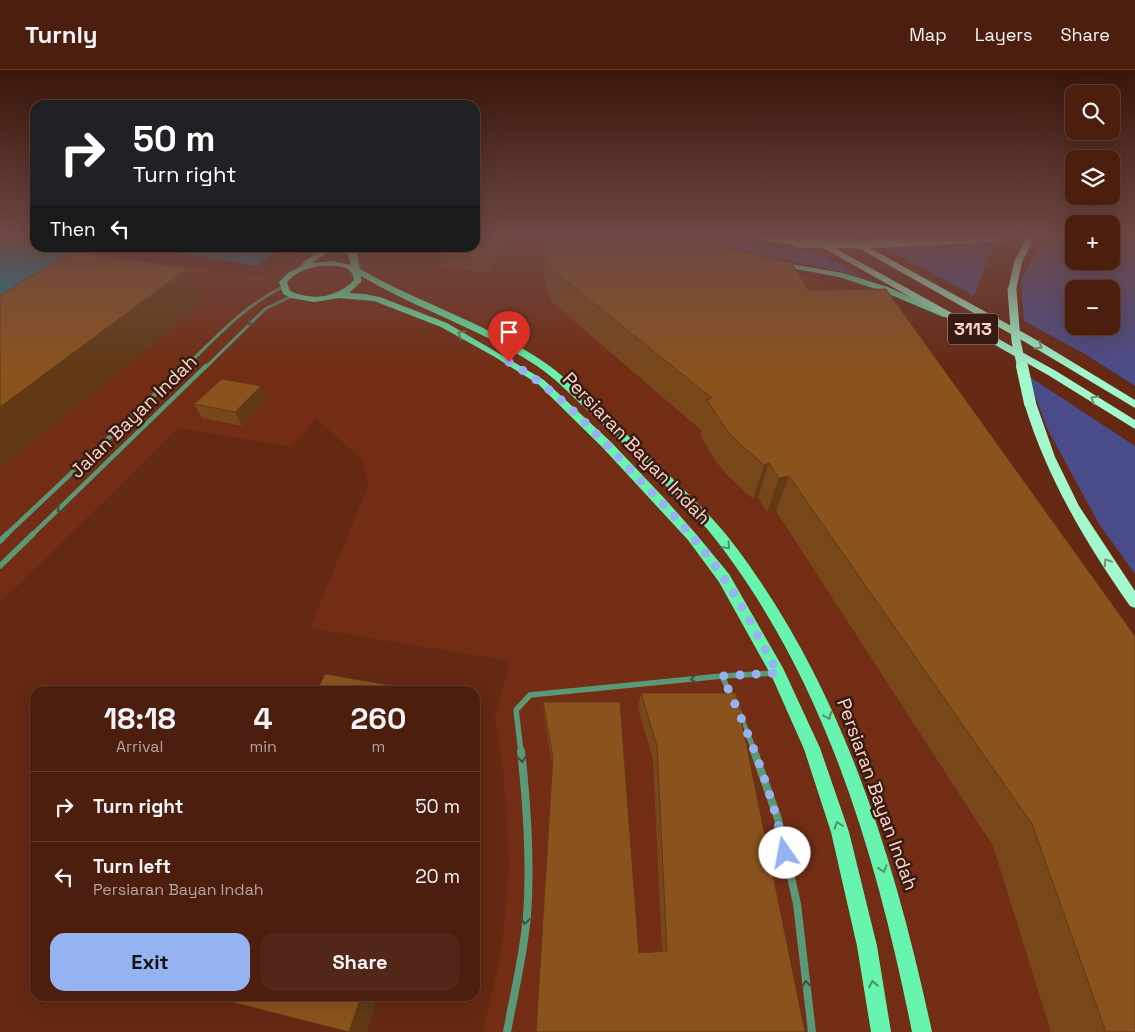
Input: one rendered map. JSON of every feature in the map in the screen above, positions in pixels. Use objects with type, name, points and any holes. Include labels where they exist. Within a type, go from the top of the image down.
[{"type":"highway","name":"3113","points":[[888,282],[1052,373],[1135,425]]},
{"type":"highway","name":"3113","points":[[924,282],[1029,340],[1135,405]]},
{"type":"highway","points":[[1013,282],[1016,341],[1030,403],[1052,466],[1085,529],[1135,602]]},
{"type":"main road","points":[[283,282],[283,287],[286,292],[292,296],[313,299],[337,295],[354,286],[357,282]]},
{"type":"main road","name":"Persiaran Bayan Indah","points":[[376,282],[393,292],[466,322],[496,337],[559,378],[628,440],[731,550],[783,626],[808,672],[847,761],[875,843],[900,926],[922,1032]]},
{"type":"main road","points":[[862,282],[885,289],[951,317]]},
{"type":"main road","name":"Persiaran Bayan Indah","points":[[337,295],[364,296],[377,299],[444,325],[506,359],[541,382],[607,445],[692,537],[724,578],[778,673],[812,748],[840,832],[867,946],[881,1032]]},
{"type":"street","name":"Jalan Bayan Indah","points":[[0,541],[247,308],[262,297],[283,287]]},
{"type":"street","name":"Jalan Bayan Indah","points":[[0,566],[265,309],[292,296]]},
{"type":"street","points":[[507,1032],[527,916],[528,847],[516,710],[530,695],[722,676],[778,673]]},
{"type":"street","points":[[722,676],[744,722],[778,820],[797,904],[812,1032]]},
{"type":"shaded area","points":[[57,282],[831,282],[840,284],[901,311],[1135,1032],[483,1032],[502,946],[509,863],[503,770],[495,717],[510,661],[310,628],[369,484],[362,460],[316,418],[292,447],[179,428],[0,603],[0,318]]},
{"type":"shaded area","points":[[948,282],[979,282],[974,296]]},
{"type":"shaded area","points":[[1021,282],[1065,282],[1065,335],[1120,335],[1120,282],[1135,282],[1135,386],[1085,354],[1024,321]]},
{"type":"shaded area","points":[[1027,375],[1135,446],[1135,574],[1099,524],[1048,430]]},
{"type":"water","points":[[0,282],[47,282],[0,316]]},
{"type":"building","points":[[22,282],[169,282],[0,407],[0,295]]},
{"type":"building","points":[[567,282],[803,282],[808,290],[886,289],[1135,636],[1135,1032],[1106,1032],[1032,824],[789,476],[779,478],[769,463],[764,465],[737,441],[726,429],[707,400],[712,398]]},
{"type":"building","points":[[222,379],[261,386],[235,412],[194,404]]},
{"type":"building","points":[[325,674],[394,686],[319,686]]},
{"type":"building","points":[[641,693],[736,693],[805,1032],[536,1032],[553,757],[543,702],[620,702],[639,953],[667,951],[657,746]]},
{"type":"building","points":[[228,1001],[359,1001],[349,1032]]},
{"type":"route","points":[[509,362],[541,382],[607,445],[661,502],[692,537],[724,578],[752,626],[778,673],[722,676],[744,722],[778,820],[785,853]]}]
